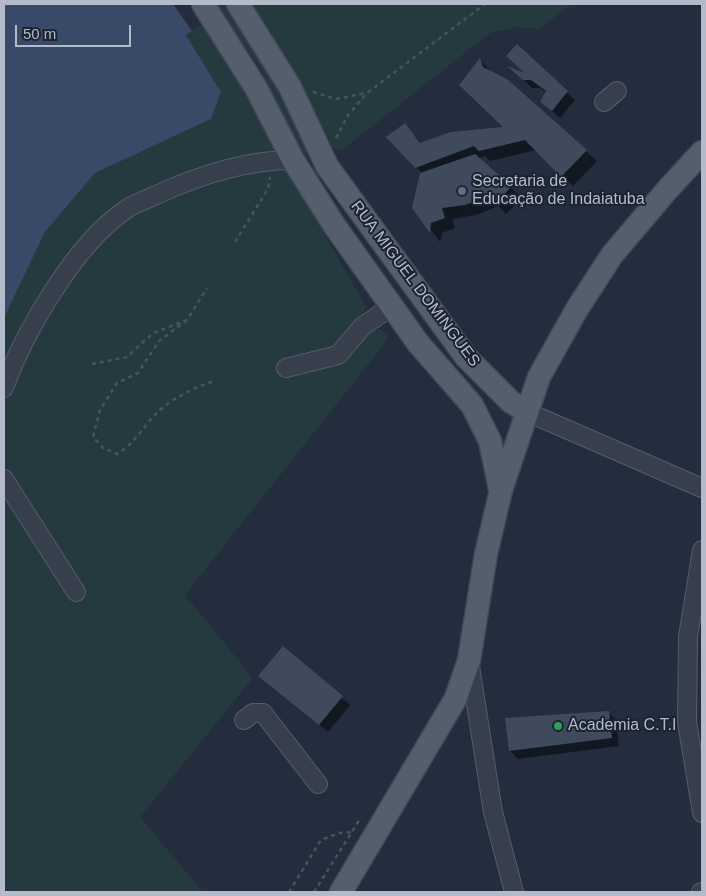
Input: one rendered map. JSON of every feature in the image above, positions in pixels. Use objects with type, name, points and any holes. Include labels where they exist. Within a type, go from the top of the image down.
[{"type":"main road","name":"RUA MIGUEL DOMINGUES","points":[[203,4],[256,88],[293,160],[354,256],[418,343],[472,405],[490,440],[500,490]]},
{"type":"main road","name":"RUA MIGUEL DOMINGUES","points":[[238,4],[290,87],[328,166],[466,357],[511,402],[527,412]]},
{"type":"main road","points":[[341,892],[456,698],[469,660],[486,554],[500,490],[539,377],[602,271],[642,219],[702,152]]},
{"type":"street","points":[[4,388],[12,363],[39,312],[90,242],[127,209],[192,179],[268,160],[293,160]]},
{"type":"street","points":[[286,368],[338,355],[363,326],[391,307]]},
{"type":"street","name":"RUA MIGUEL DOMINGUES","points":[[527,412],[702,488]]},
{"type":"street","points":[[4,479],[76,592]]},
{"type":"street","points":[[702,550],[688,637],[687,722],[702,813]]},
{"type":"street","points":[[469,660],[493,812],[514,892]]},
{"type":"street","points":[[244,720],[253,712],[263,713],[318,784]]},
{"type":"path","points":[[332,144],[348,115],[367,92],[485,4]]},
{"type":"path","points":[[290,87],[336,99],[367,92]]},
{"type":"path","points":[[235,242],[268,189],[270,177],[293,160]]},
{"type":"path","points":[[207,288],[187,320],[160,341],[138,373],[117,383],[100,410],[93,437],[103,448],[117,454],[129,447],[161,409],[186,392],[214,381]]},
{"type":"path","points":[[92,364],[127,357],[153,332],[187,320]]},
{"type":"path","points":[[314,892],[362,816]]},
{"type":"path","points":[[289,892],[321,840],[339,833],[352,832]]},
{"type":"green space","points":[[212,4],[227,4],[269,64],[312,161],[298,147],[259,65]]},
{"type":"green space","points":[[252,4],[572,4],[538,29],[517,27],[490,33],[341,151],[328,147],[299,84]]},
{"type":"green space","points":[[205,23],[366,307],[358,320],[368,331],[382,330],[389,338],[185,595],[253,678],[140,817],[203,892],[4,892],[4,318],[45,232],[95,173],[211,119],[221,92],[186,34]]},
{"type":"water","points":[[4,4],[173,4],[192,31],[186,35],[221,92],[211,119],[95,173],[45,232],[4,318]]},
{"type":"building","points":[[517,44],[568,91],[552,111],[540,102],[546,91],[531,80],[523,80],[507,66],[525,73],[506,56]]},
{"type":"building","points":[[480,58],[483,67],[507,79],[587,150],[561,177],[525,140],[479,151],[474,146],[415,168],[386,137],[405,123],[420,143],[451,132],[503,127],[459,85]]},
{"type":"building","name":"Secretaria de Educação de Indaiatuba","points":[[475,154],[512,186],[494,205],[488,196],[465,205],[442,208],[445,218],[431,223],[430,233],[412,208],[420,173]]},
{"type":"building","points":[[283,646],[343,696],[319,725],[258,676]]},
{"type":"building","name":"Academia C.T.I","points":[[609,711],[612,738],[509,751],[505,718]]},
{"type":"place","name":"Secretaria de Educação de Indaiatuba","points":[[462,191]]},
{"type":"place","name":"Academia C.T.I","points":[[558,726]]}]
